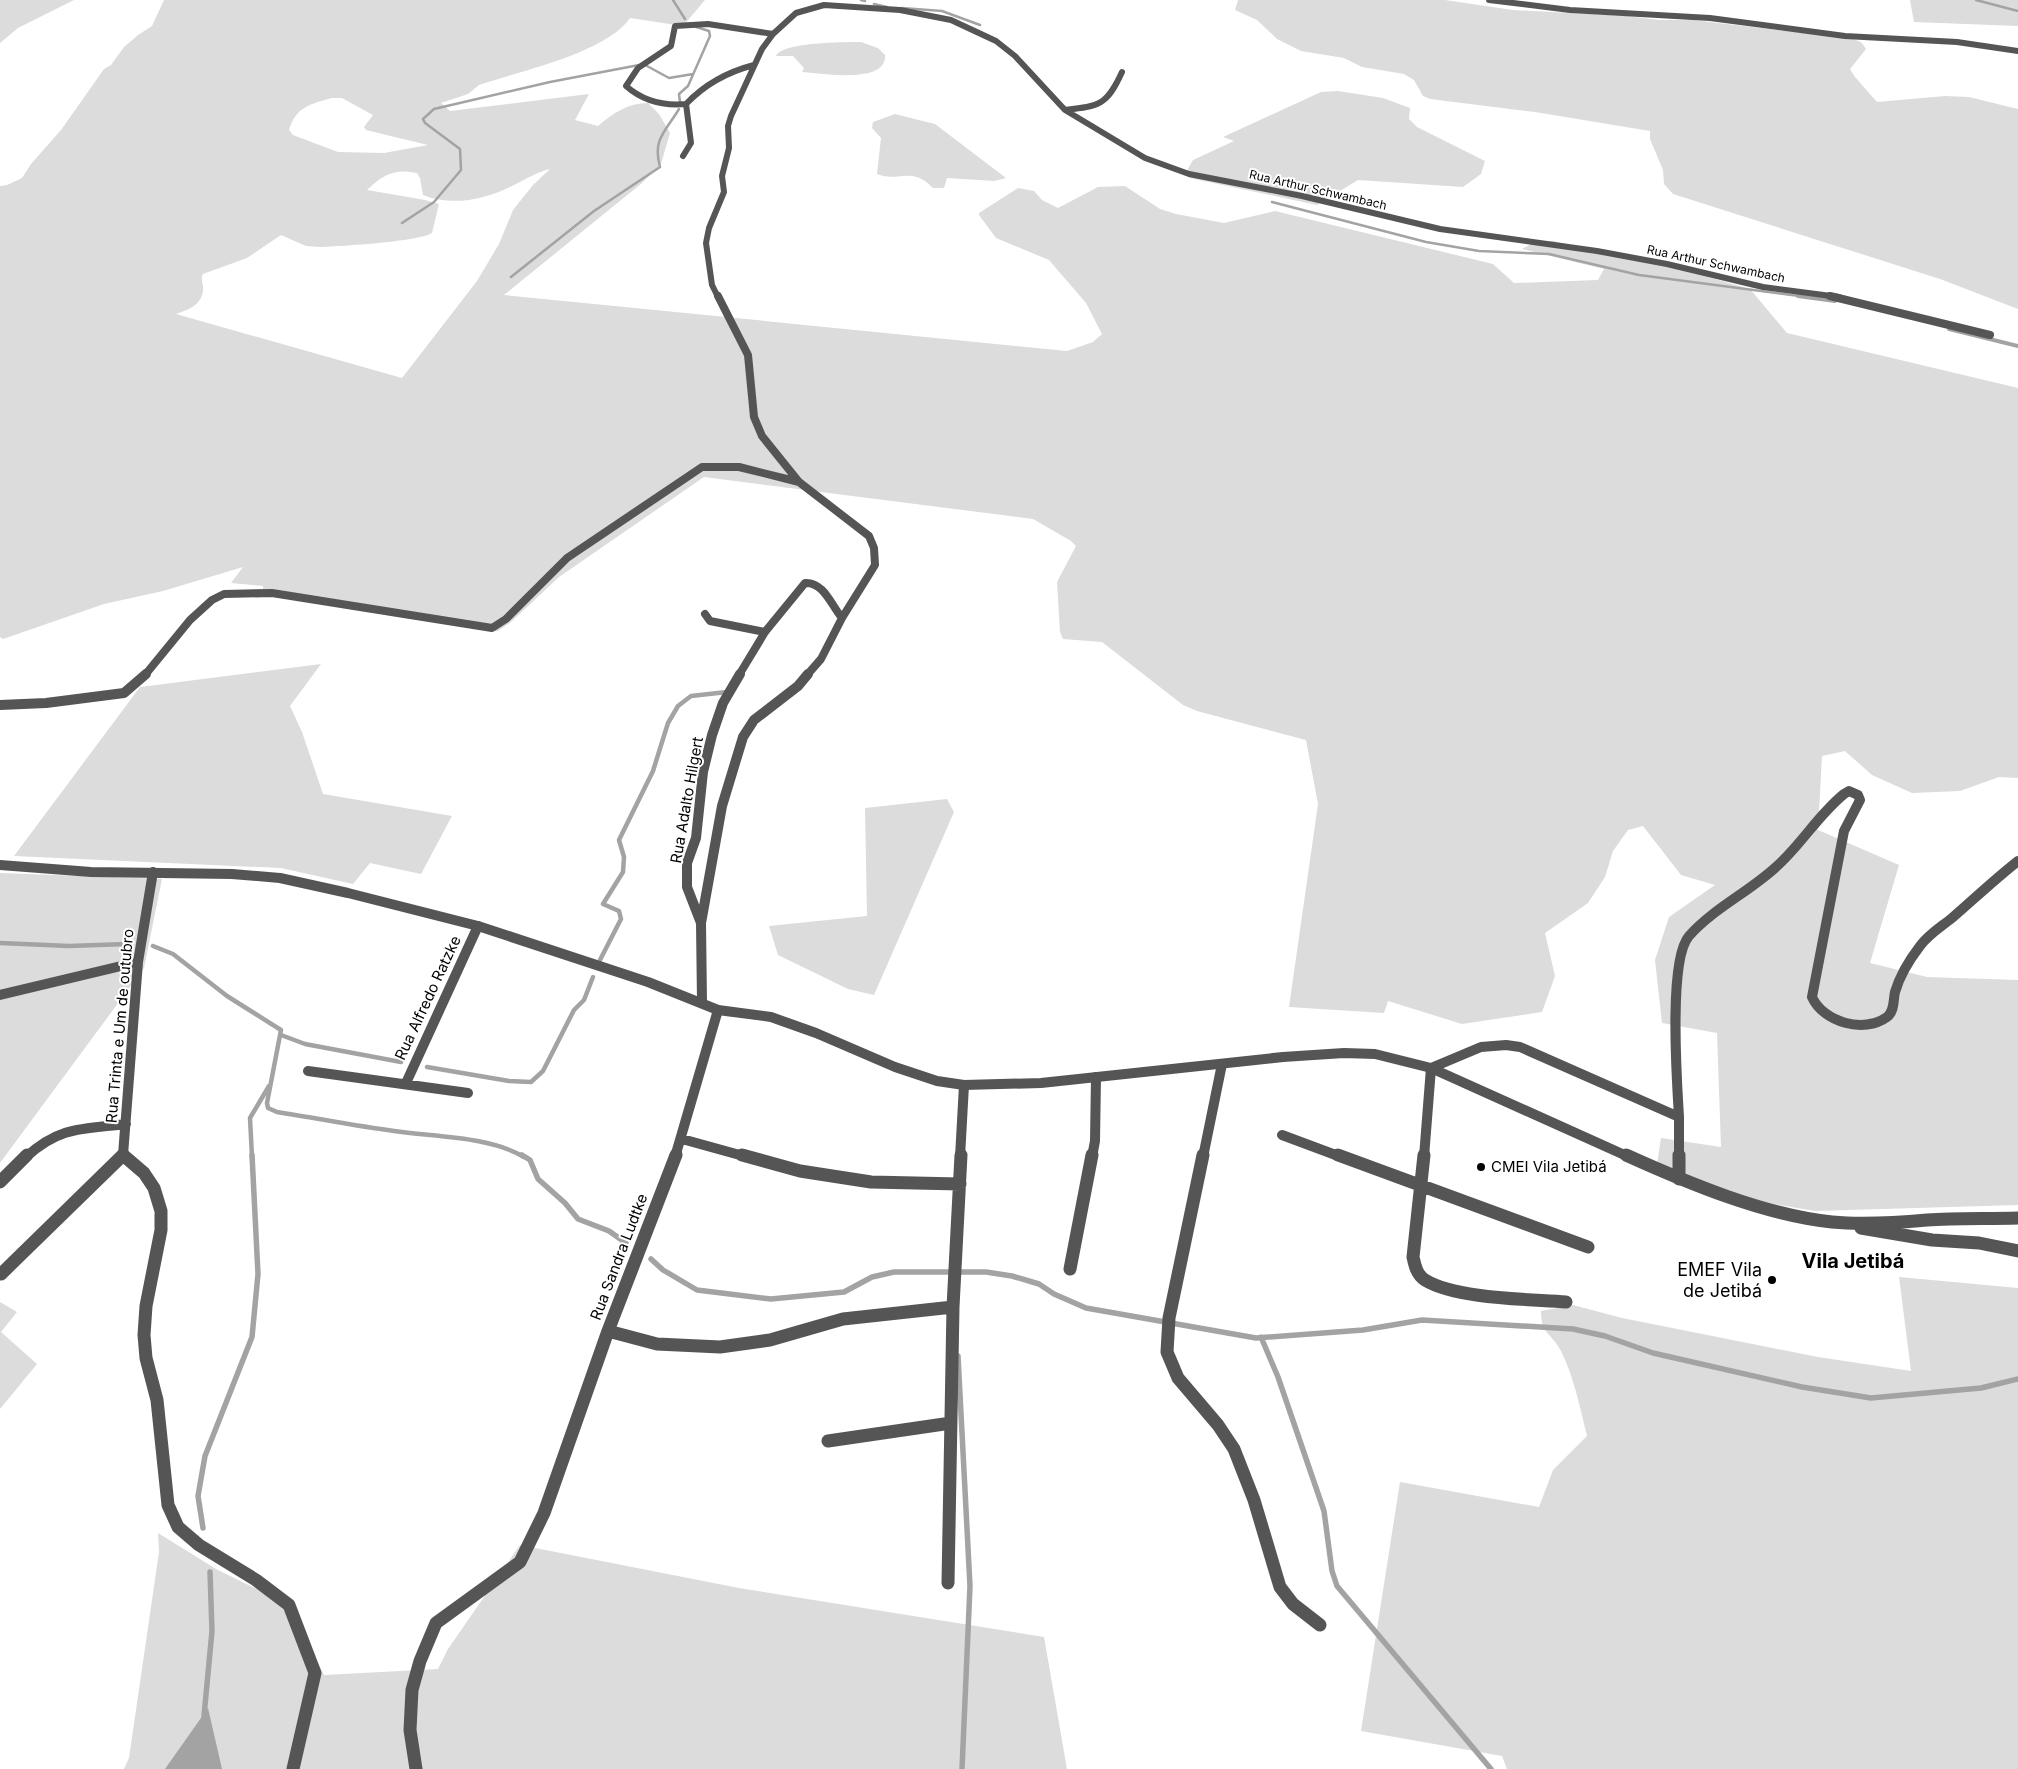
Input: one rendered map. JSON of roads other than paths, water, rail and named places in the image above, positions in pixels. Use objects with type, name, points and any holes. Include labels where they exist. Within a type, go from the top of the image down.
[{"type":"street","points":[[818,0],[824,5]]},
{"type":"street","points":[[869,6],[874,0]]},
{"type":"street","points":[[1489,0],[1570,10],[1710,18],[1845,36],[1957,42],[2018,51]]},
{"type":"street","name":"Rua Arthur Schwambach","points":[[799,482],[762,436],[754,417],[748,355],[712,285],[706,243],[709,228],[724,192],[723,170],[729,148],[728,126],[734,106],[749,80],[754,65],[773,34],[796,13],[824,5],[869,6],[951,20],[996,42],[1015,56],[1065,110],[1145,158],[1189,174],[1302,196],[1440,229],[1597,251],[1667,264],[1763,287],[1844,298],[1990,335]]},
{"type":"street","points":[[754,65],[734,70],[705,85],[686,104],[667,106],[627,90],[626,86],[631,76],[651,58],[671,46],[675,26],[684,24],[714,26],[773,34]]},
{"type":"street","points":[[1065,110],[1098,106],[1106,103],[1122,72]]},
{"type":"street","points":[[683,156],[691,142],[686,104]]},
{"type":"street","points":[[0,705],[46,703],[124,693],[139,682],[190,620],[212,600],[224,594],[272,593],[492,628],[506,619],[567,558],[702,467],[715,464],[730,464],[799,482],[869,536],[874,548],[875,565],[842,618],[814,670],[798,686],[754,720],[743,737],[718,824],[701,923],[702,1002]]},
{"type":"street","name":"Rua Adalto Hilgert","points":[[701,923],[687,887],[687,863],[696,838],[703,772],[723,703],[765,632],[805,583],[812,582],[824,590],[830,603],[842,618]]},
{"type":"street","points":[[705,614],[710,621],[765,632]]},
{"type":"street","points":[[1680,1179],[1677,993],[1680,965],[1686,940],[1725,904],[1752,887],[1781,863],[1839,796],[1849,791],[1858,795],[1860,800],[1844,831],[1812,997],[1814,1006],[1825,1016],[1836,1020],[1850,1023],[1871,1022],[1886,1017],[1894,1005],[1895,992],[1921,944],[2018,861]]},
{"type":"street","points":[[0,866],[91,872],[232,874],[280,878],[381,900],[478,926],[702,1002],[718,1010],[771,1018],[816,1033],[895,1067],[937,1081],[964,1085],[1041,1082],[1344,1053],[1398,1058],[1431,1068],[1680,1179],[1765,1208],[1830,1222],[1932,1240],[1979,1243],[2018,1251]]},
{"type":"street","name":"Rua Trinta e Um de outubro","points":[[123,1155],[138,962],[153,872]]},
{"type":"street","name":"Rua Alfredo Ratzke","points":[[406,1083],[478,926]]},
{"type":"street","points":[[0,995],[138,962]]},
{"type":"street","name":"Rua Sandra Ludtke","points":[[416,1769],[410,1730],[412,1690],[420,1661],[436,1623],[520,1562],[544,1513],[608,1331],[682,1139],[718,1010]]},
{"type":"street","points":[[1431,1068],[1482,1045],[1503,1043],[1521,1046],[1679,1117]]},
{"type":"street","points":[[1222,1064],[1169,1318],[1167,1352],[1172,1369],[1221,1428],[1234,1449],[1256,1505],[1280,1588],[1295,1609],[1320,1626]]},
{"type":"street","points":[[1431,1068],[1422,1186],[1413,1257],[1416,1270],[1425,1280],[1465,1294],[1566,1302]]},
{"type":"street","points":[[308,1071],[468,1093]]},
{"type":"street","points":[[1070,1269],[1095,1141],[1096,1077]]},
{"type":"street","points":[[948,1583],[953,1306],[964,1085]]},
{"type":"street","points":[[0,1182],[23,1159],[54,1136],[70,1131],[126,1124]]},
{"type":"street","points":[[1282,1135],[1588,1248]]},
{"type":"street","points":[[682,1139],[800,1171],[871,1182],[960,1184]]},
{"type":"street","points":[[1,1274],[123,1155],[144,1173],[154,1188],[161,1211],[161,1230],[146,1306],[144,1335],[146,1358],[157,1400],[168,1505],[178,1527],[199,1545],[256,1580],[289,1605],[314,1673],[293,1769]]},
{"type":"street","points":[[1830,1222],[1878,1225],[1928,1220],[2018,1218]]},
{"type":"street","points":[[608,1331],[657,1344],[720,1347],[770,1340],[843,1319],[953,1306]]},
{"type":"street","points":[[828,1440],[951,1423]]},
{"type":"waterway","points":[[673,0],[685,19]]},
{"type":"waterway","points":[[861,0],[865,1]]},
{"type":"waterway","points":[[1976,0],[2018,11]]},
{"type":"waterway","points":[[874,4],[887,7]]},
{"type":"waterway","points":[[902,8],[942,11],[980,25]]},
{"type":"waterway","points":[[680,102],[679,94],[688,86],[710,36],[709,31],[693,26]]},
{"type":"waterway","points":[[402,223],[434,202],[461,170],[460,149],[425,123],[423,119],[434,109],[550,82],[639,65]]},
{"type":"waterway","points":[[647,66],[669,78],[693,74]]},
{"type":"waterway","points":[[511,277],[594,211],[660,167],[658,157],[659,142],[679,109]]},
{"type":"waterway","points":[[1272,202],[1426,242],[1479,251],[1549,254],[1639,275],[1807,297]]},
{"type":"waterway","points":[[1798,296],[1835,301]]},
{"type":"waterway","points":[[1949,329],[2018,346]]},
{"type":"waterway","points":[[600,960],[621,919],[619,911],[603,904],[623,872],[624,857],[619,840],[653,771],[668,723],[678,706],[691,696],[727,692]]},
{"type":"waterway","points":[[0,943],[69,946],[127,944]]},
{"type":"waterway","points":[[153,946],[173,954],[227,996],[281,1030],[267,1103],[268,1108],[277,1112],[365,1127],[478,1141],[510,1150],[524,1157]]},
{"type":"waterway","points":[[427,1067],[509,1081],[531,1082],[543,1071],[574,1010],[584,1000],[593,977]]},
{"type":"waterway","points":[[281,1035],[305,1044],[401,1062]]},
{"type":"waterway","points":[[252,1157],[250,1118],[269,1086]]},
{"type":"waterway","points":[[203,1528],[198,1496],[205,1456],[252,1337],[258,1274],[252,1155]]},
{"type":"waterway","points":[[522,1155],[530,1160],[538,1179],[565,1203],[578,1219],[609,1231],[626,1243]]},
{"type":"waterway","points":[[651,1259],[663,1270],[697,1290],[771,1299],[844,1292],[872,1277],[894,1272],[986,1272],[1012,1276],[1039,1284],[1054,1294],[1086,1308],[1261,1338]]},
{"type":"waterway","points":[[1261,1338],[1363,1330],[1422,1320],[1573,1329],[1605,1336],[1653,1353],[1802,1387],[1871,1398],[1981,1388],[2018,1379]]},
{"type":"waterway","points":[[1261,1338],[1278,1377],[1324,1511],[1332,1571],[1337,1586],[1491,1769]]},
{"type":"waterway","points":[[958,1356],[970,1586],[962,1769]]},
{"type":"waterway","points":[[204,1716],[212,1631],[210,1572]]},
{"type":"place","name":"CMEI Vila Jetibá","points":[[1481,1167]]},
{"type":"place","name":"EMEF Vila de Jetibá","points":[[1772,1280]]},
{"type":"district","name":"Vila Jetibá","points":[[1853,1261]]}]
